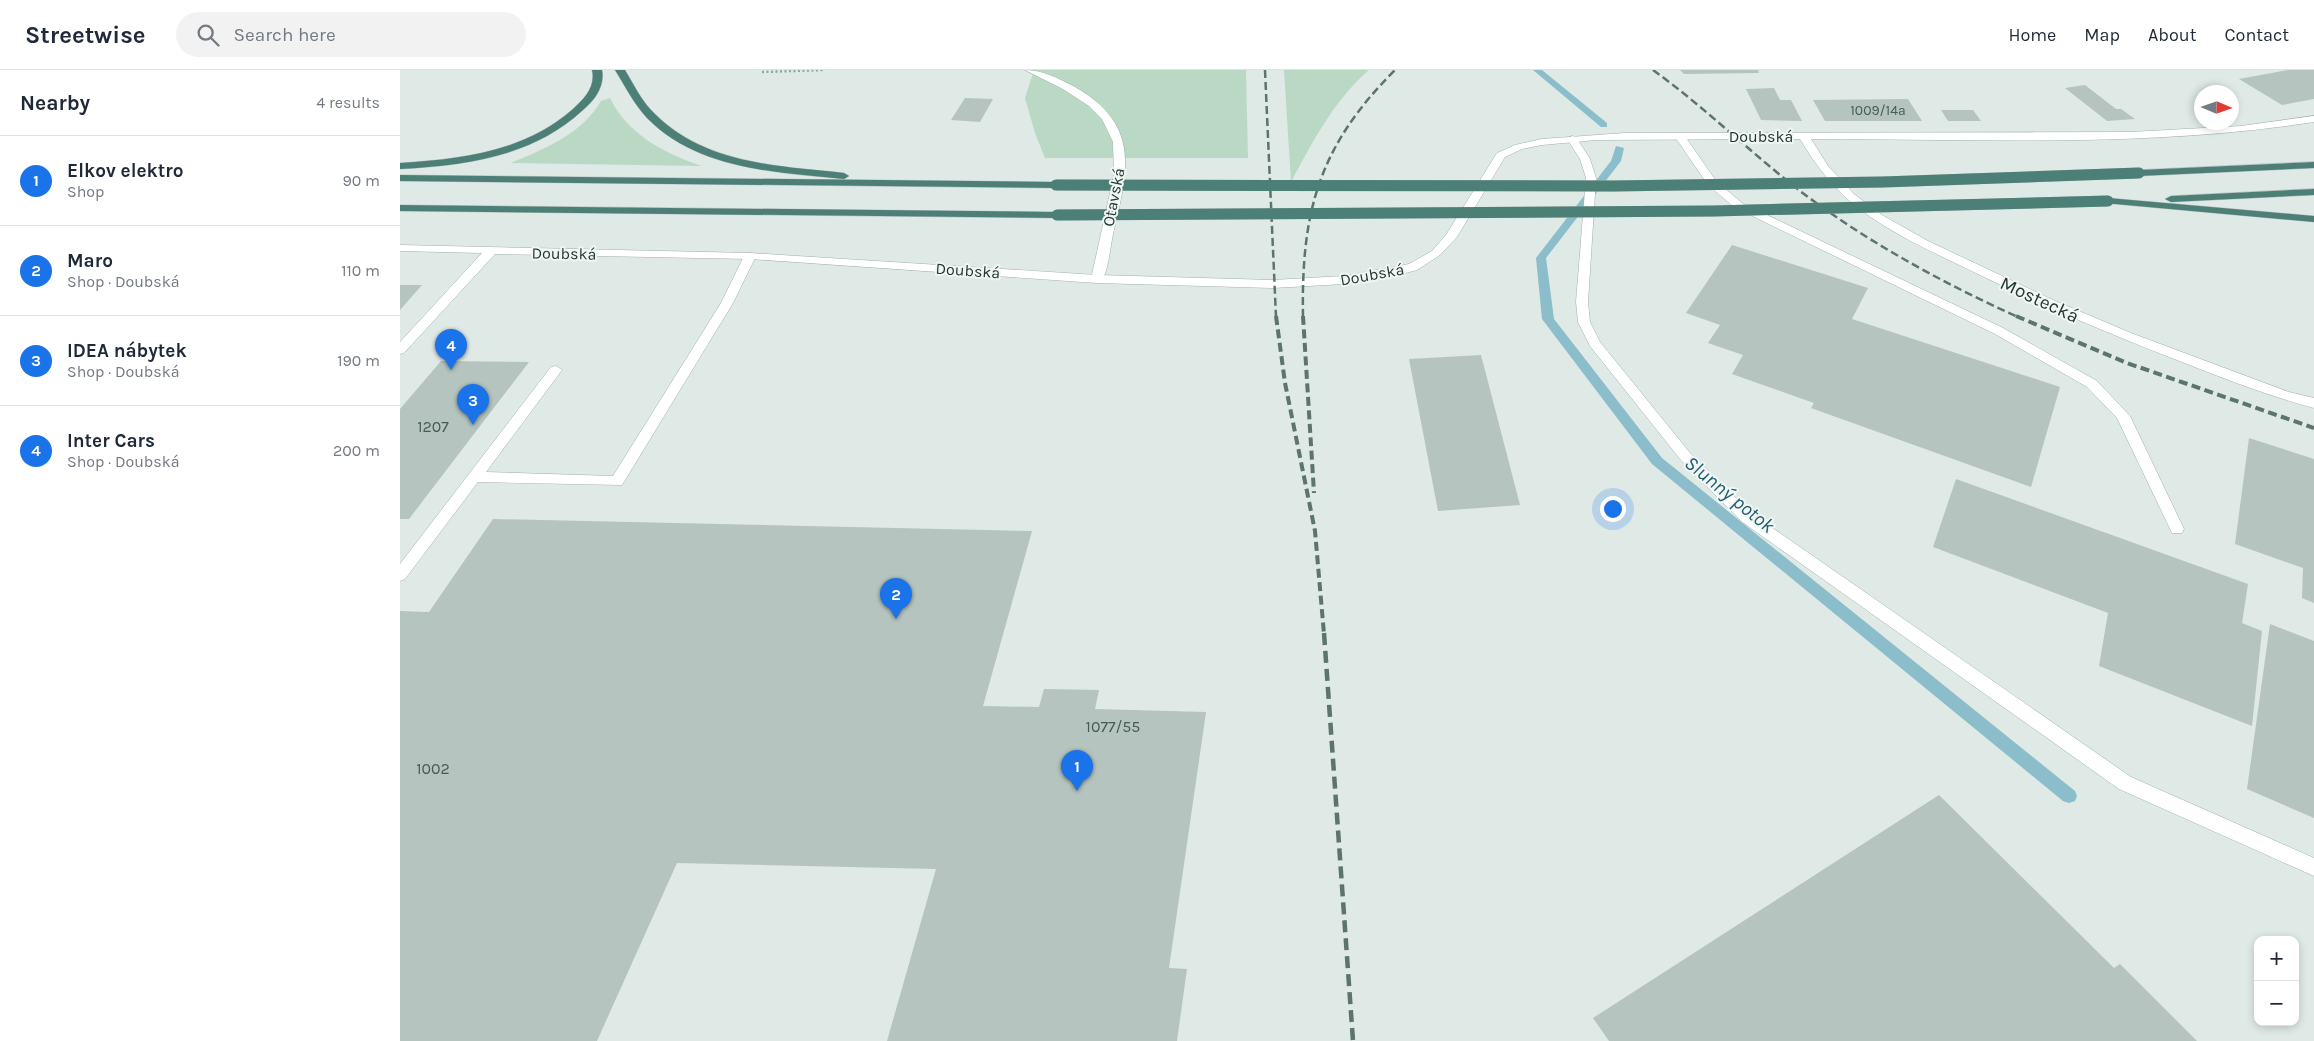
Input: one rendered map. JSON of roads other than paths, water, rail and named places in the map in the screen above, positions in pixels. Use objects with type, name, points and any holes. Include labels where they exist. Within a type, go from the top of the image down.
[{"type":"highway","points":[[400,166],[475,160],[510,151],[547,135],[560,126],[588,100],[599,75],[597,70]]},
{"type":"highway","points":[[620,70],[652,118],[675,138],[698,149],[732,161],[786,170],[934,185]]},
{"type":"highway","points":[[400,178],[934,185],[1614,186],[1873,182],[2314,165]]},
{"type":"highway","points":[[2168,203],[2314,192]]},
{"type":"highway","points":[[400,208],[1057,215],[1636,213],[1895,209],[2108,201],[2168,203],[2314,219]]},
{"type":"street","name":"Otavská","points":[[1030,70],[1060,83],[1100,110],[1115,132],[1120,147],[1120,168],[1097,279]]},
{"type":"street","name":"Doubská","points":[[400,248],[490,252],[750,256],[1097,279],[1303,283],[1363,278],[1413,267],[1436,253],[1451,236],[1501,155],[1513,147],[1545,140],[1804,136],[2115,136],[2264,128],[2314,119]]},
{"type":"street","name":"Mostecká","points":[[1804,136],[1824,169],[1850,196],[1908,236],[2018,290],[2095,324],[2268,389],[2314,403]]},
{"type":"street","points":[[1680,137],[1712,183],[1738,205],[1999,331],[2092,384],[2123,416],[2177,530]]},
{"type":"street","points":[[1572,139],[1585,159],[1591,178],[1582,302],[1584,322],[1594,343],[1685,456],[1746,517],[2125,783],[2314,867]]},
{"type":"street","points":[[400,350],[490,252]]},
{"type":"street","points":[[474,477],[617,481],[728,303],[750,256]]},
{"type":"street","points":[[400,575],[556,370]]},
{"type":"waterway","name":"Slunný potok","points":[[1537,70],[1604,125]]},
{"type":"waterway","name":"Slunný potok","points":[[1619,148],[1616,161],[1541,258],[1548,319],[1657,461],[2069,796]]},
{"type":"railway","points":[[1265,70],[1276,317]]},
{"type":"railway","points":[[1303,316],[1303,279],[1306,244],[1311,212],[1320,182],[1332,154],[1348,126],[1369,98],[1395,70]]},
{"type":"railway","points":[[1653,70],[1693,101],[1788,182],[1833,215],[1910,263],[2018,317]]},
{"type":"railway","points":[[1276,316],[1285,383],[1315,531],[1324,634]]},
{"type":"railway","points":[[1303,316],[1314,493]]},
{"type":"railway","points":[[2016,316],[2127,363],[2314,428]]},
{"type":"railway","points":[[1324,633],[1353,1041]]},
{"type":"place","name":"Inter Cars","points":[[451,370]]},
{"type":"place","name":"IDEA nábytek","points":[[473,425]]},
{"type":"place","name":"Maro","points":[[896,619]]},
{"type":"place","name":"Elkov elektro","points":[[1077,791]]}]
